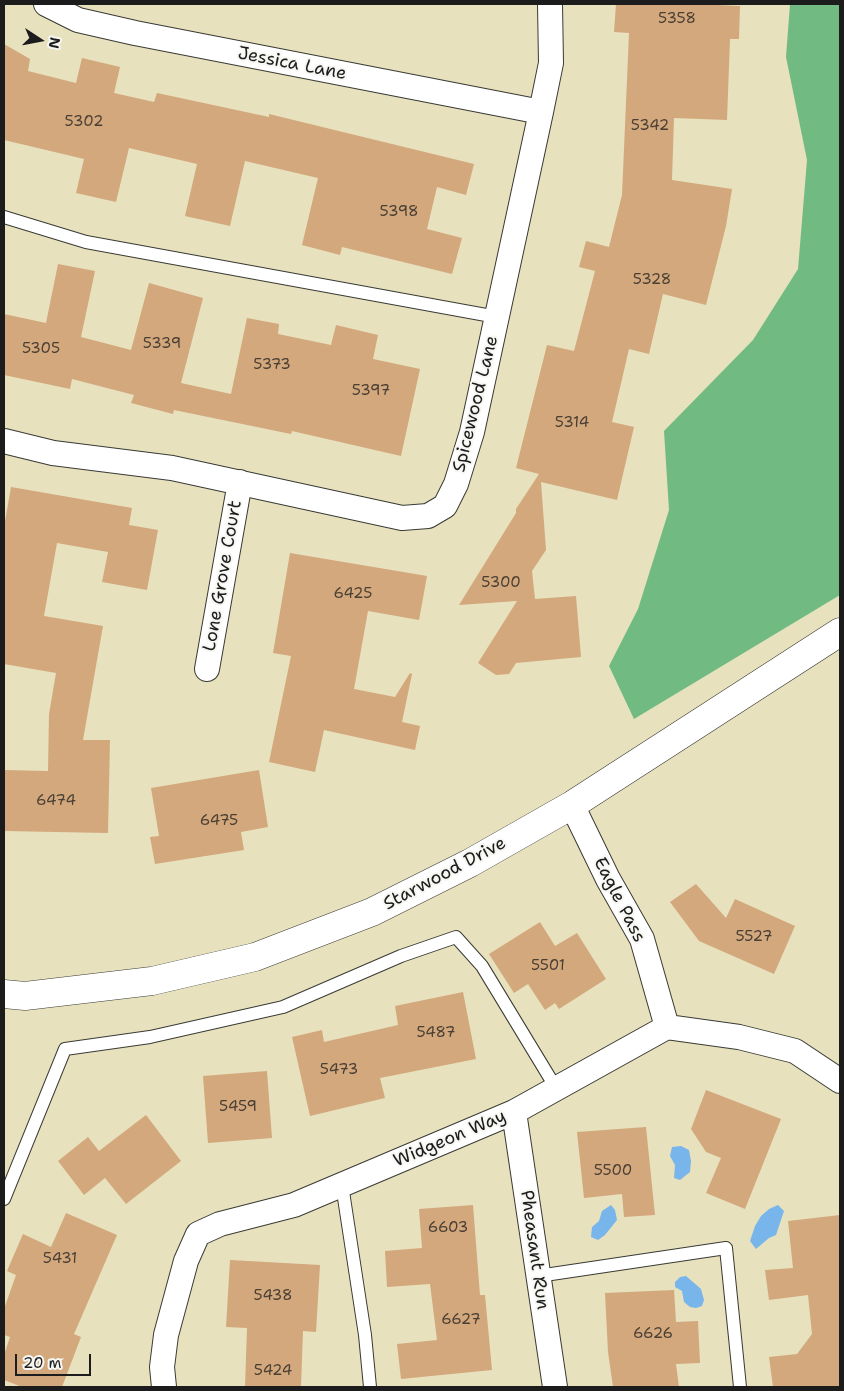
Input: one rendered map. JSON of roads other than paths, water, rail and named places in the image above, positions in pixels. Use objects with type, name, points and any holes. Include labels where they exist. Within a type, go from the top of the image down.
[{"type":"street","name":"Jessica Lane","points":[[46,4],[78,20],[135,33],[541,112]]},
{"type":"street","name":"Spicewood Lane","points":[[4,441],[53,453],[172,468],[402,518],[428,516],[445,506],[456,484],[472,432],[541,112],[551,63],[550,4]]},
{"type":"street","name":"Lone Grove Court","points":[[206,669],[240,482]]},
{"type":"street","name":"Starwood Drive","points":[[4,994],[25,996],[152,982],[255,957],[372,912],[470,862],[572,805],[840,632]]},
{"type":"street","name":"Eagle Pass","points":[[572,805],[608,878],[642,940],[667,1027]]},
{"type":"street","points":[[667,1027],[740,1037],[795,1051],[840,1081]]},
{"type":"street","name":"Widgeon Way","points":[[164,1387],[162,1367],[166,1334],[186,1261],[198,1234],[220,1224],[294,1205],[514,1112],[667,1027]]},
{"type":"street","name":"Pheasant Run","points":[[514,1112],[555,1387]]},
{"type":"lane","points":[[4,217],[86,242],[497,317]]},
{"type":"lane","points":[[4,1199],[65,1049],[150,1037],[282,1007],[401,956],[456,937],[482,966],[556,1088]]},
{"type":"lane","points":[[342,1185],[365,1335],[370,1387]]},
{"type":"lane","points":[[538,1276],[726,1248],[740,1387]]},
{"type":"water","points":[[681,1146],[689,1150],[691,1161],[690,1172],[680,1180],[674,1178],[675,1165],[670,1156],[672,1147]]},
{"type":"water","points":[[611,1205],[615,1210],[617,1220],[605,1235],[598,1240],[591,1237],[592,1227],[599,1221],[602,1211]]},
{"type":"water","points":[[778,1205],[784,1211],[776,1235],[769,1238],[756,1249],[750,1241],[755,1226],[761,1216],[769,1209]]},
{"type":"water","points":[[686,1276],[701,1289],[704,1300],[702,1306],[690,1307],[684,1302],[682,1291],[675,1287],[675,1282],[680,1277]]}]
